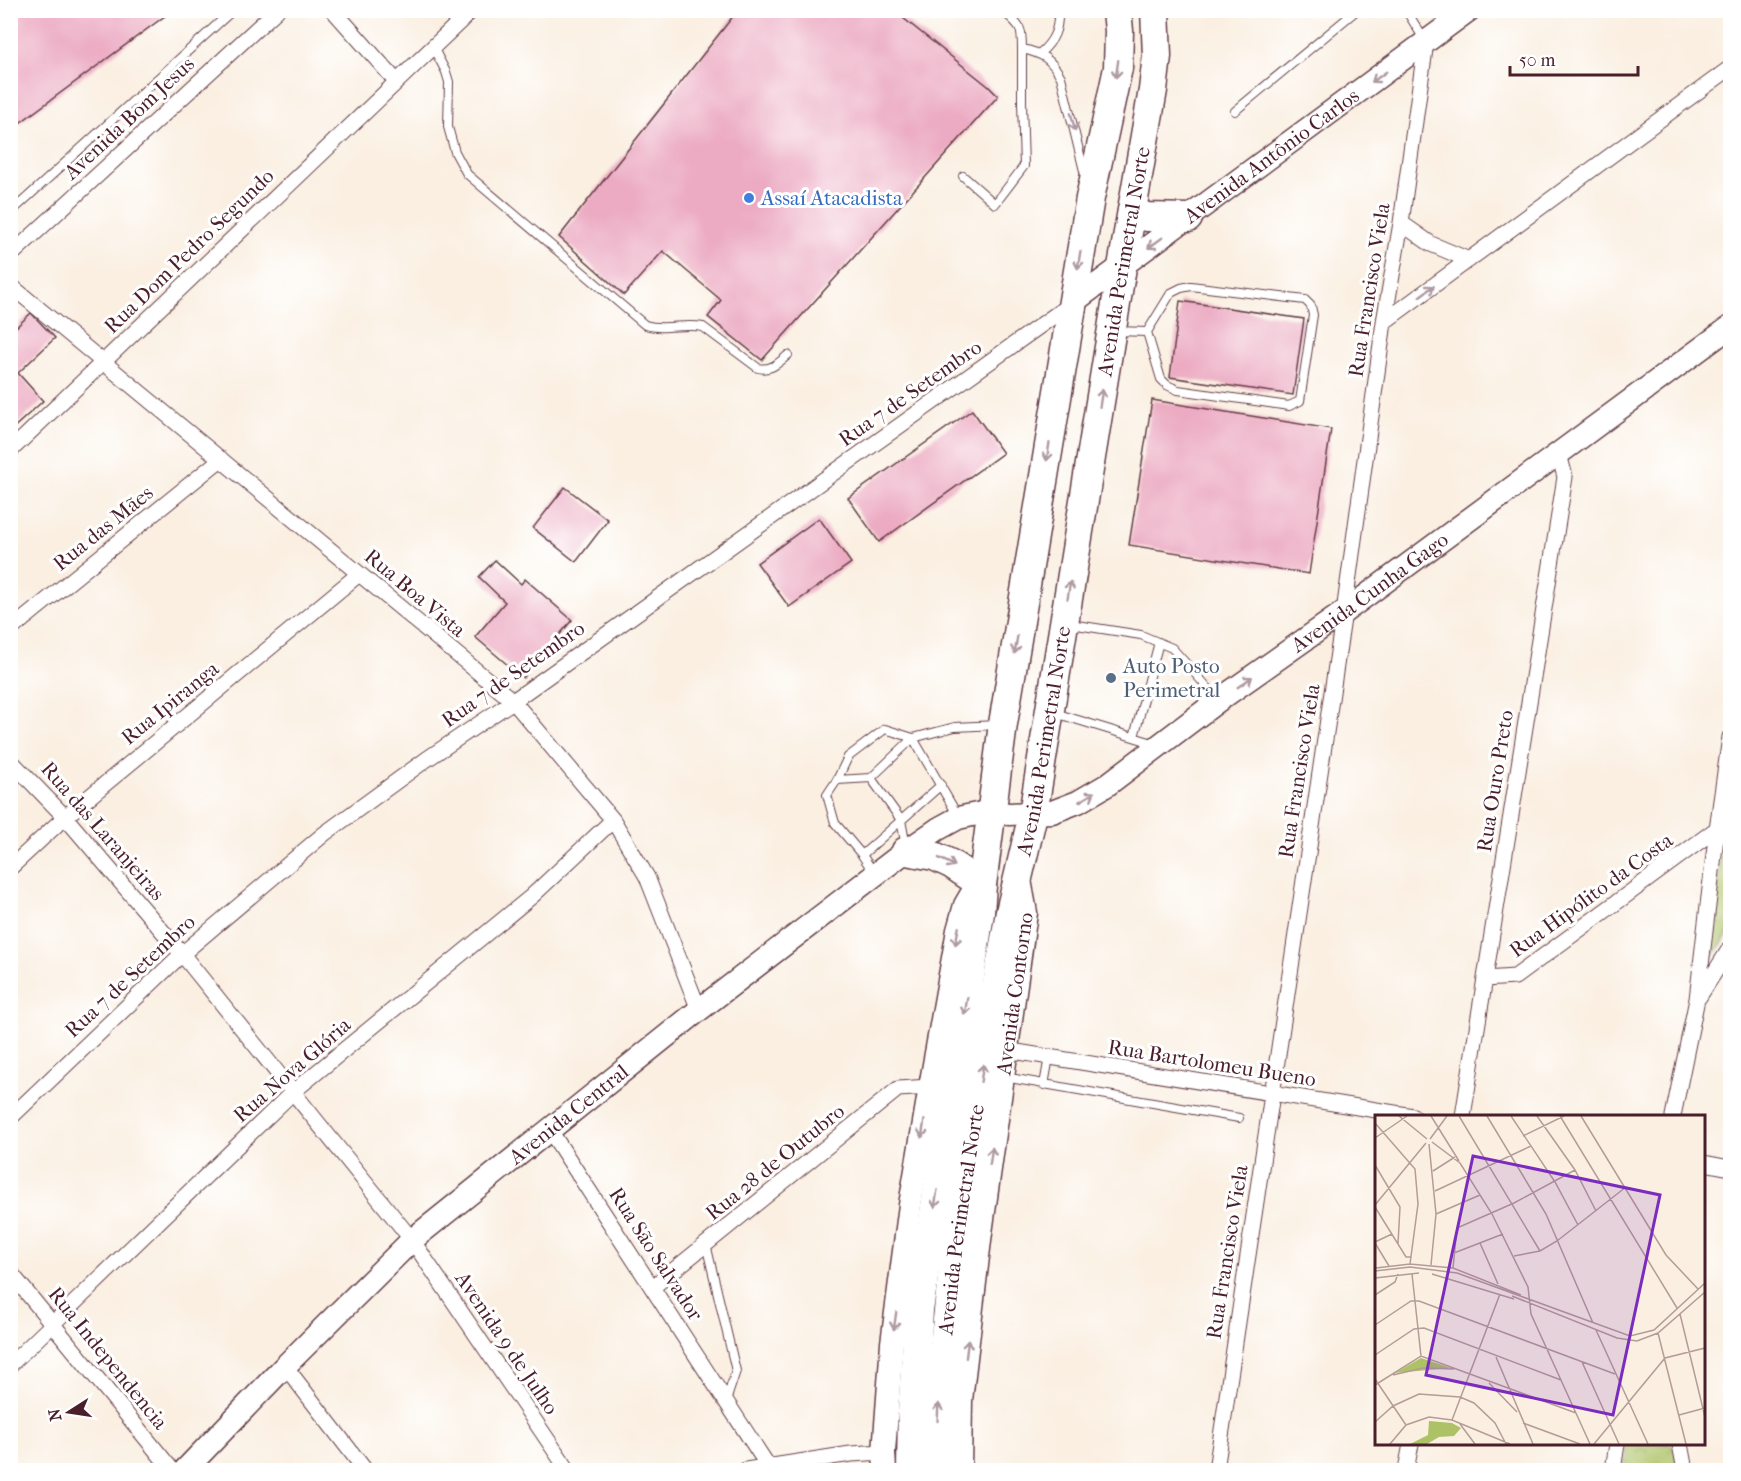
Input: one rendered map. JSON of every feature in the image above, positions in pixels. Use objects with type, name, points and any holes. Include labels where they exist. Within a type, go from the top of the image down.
[{"type":"highway","name":"Avenida Perimetral Norte","points":[[911,1470],[912,1412],[920,1310],[980,913],[1003,724],[1090,198],[1118,68],[1117,10]]},
{"type":"highway","name":"Avenida Perimetral Norte","points":[[936,1470],[941,1371],[957,1235],[988,1034],[1010,912],[1033,814],[1111,331],[1153,90],[1157,56],[1155,10]]},
{"type":"highway","points":[[1132,212],[1147,217],[1188,218]]},
{"type":"highway","points":[[906,851],[934,856],[951,864],[982,885]]},
{"type":"street","name":"Avenida Bom Jesus","points":[[10,256],[276,10]]},
{"type":"street","points":[[333,10],[396,81]]},
{"type":"street","name":"Rua Dom Pedro Segundo","points":[[10,451],[472,10]]},
{"type":"street","name":"Avenida Antônio Carlos","points":[[1072,303],[1469,10]]},
{"type":"street","name":"Rua Francisco Viela","points":[[1216,1470],[1344,612],[1426,42]]},
{"type":"street","points":[[1384,322],[1731,68]]},
{"type":"street","points":[[1401,223],[1431,244],[1469,260]]},
{"type":"street","name":"Rua Boa Vista","points":[[10,285],[513,701],[613,820],[647,877],[699,1010]]},
{"type":"street","name":"Rua 7 de Setembro","points":[[10,1118],[182,954],[324,834],[1072,303]]},
{"type":"street","name":"Avenida Cunha Gago","points":[[991,812],[1033,814],[1052,812],[1078,802],[1107,785],[1219,700],[1344,612],[1731,327]]},
{"type":"street","name":"Rua Ouro Preto","points":[[1463,1115],[1565,477],[1559,454]]},
{"type":"street","name":"Rua das Mães","points":[[10,630],[221,459]]},
{"type":"street","name":"Rua Ipiranga","points":[[10,868],[65,817],[359,574]]},
{"type":"street","points":[[1673,1115],[1697,999],[1717,829],[1731,737]]},
{"type":"street","name":"Rua das Laranjeiras","points":[[10,759],[65,817],[182,954],[412,1240]]},
{"type":"street","name":"Avenida Central","points":[[185,1470],[285,1366],[412,1240],[699,1010],[906,851],[958,818],[991,812]]},
{"type":"street","name":"Rua Hipólito da Costa","points":[[1485,979],[1515,977],[1731,819]]},
{"type":"street","name":"Rua Nova Glória","points":[[10,1365],[294,1092],[532,896],[613,820]]},
{"type":"street","name":"Avenida Contorno","points":[[960,1470],[961,1400],[980,1240],[1026,914],[1020,875]]},
{"type":"street","points":[[746,1470],[850,1454],[884,1461],[892,1343],[910,1205],[930,1087],[958,930],[965,904],[972,893],[982,885]]},
{"type":"street","points":[[1697,999],[1731,948]]},
{"type":"street","name":"Rua Bartolomeu Bueno","points":[[1006,1050],[1407,1115]]},
{"type":"street","name":"Rua 28 de Outubro","points":[[652,1287],[898,1089],[930,1087]]},
{"type":"street","name":"Rua São Salvador","points":[[549,1129],[768,1466]]},
{"type":"street","points":[[1705,1163],[1731,1168]]},
{"type":"street","name":"Avenida 9 de Julho","points":[[412,1240],[568,1470]]},
{"type":"street","name":"Rua Independencia","points":[[10,1272],[172,1470]]},
{"type":"street","points":[[285,1366],[365,1470]]},
{"type":"street","points":[[1406,1470],[1411,1445]]},
{"type":"street","points":[[1613,1470],[1617,1445]]},
{"type":"street","points":[[1680,1445],[1685,1470]]},
{"type":"lane","points":[[10,213],[233,10]]},
{"type":"lane","points":[[963,176],[995,204],[1024,166],[1022,32],[1020,26],[1002,10]]},
{"type":"lane","points":[[1040,52],[1052,42],[1056,35],[1058,10]]},
{"type":"lane","points":[[1235,111],[1357,10]]},
{"type":"lane","points":[[1406,10],[1426,42]]},
{"type":"lane","points":[[433,47],[446,72],[448,82],[448,128],[455,152],[467,174],[645,325],[655,328],[696,325],[703,327],[758,368],[770,369],[788,355]]},
{"type":"lane","points":[[1022,49],[1040,52],[1056,67],[1061,77],[1090,198]]},
{"type":"lane","points":[[1191,286],[1305,300],[1311,306],[1312,315],[1300,401],[1289,406],[1178,390],[1161,379],[1148,332],[1171,293],[1181,288],[1191,286]]},
{"type":"lane","points":[[1111,331],[1148,332]]},
{"type":"lane","points":[[1064,623],[1141,635],[1172,648],[1219,700]]},
{"type":"lane","points":[[1134,737],[1159,642]]},
{"type":"lane","points":[[1049,711],[1160,745]]},
{"type":"lane","points":[[837,780],[871,778],[913,738],[955,727],[1003,724]]},
{"type":"lane","points":[[875,874],[835,823],[827,795],[848,757],[885,729],[913,738],[958,818]]},
{"type":"lane","points":[[871,778],[901,820],[906,851]]},
{"type":"lane","points":[[862,855],[941,785]]},
{"type":"lane","points":[[1044,1085],[1049,1057]]},
{"type":"lane","points":[[1002,1077],[1239,1118]]},
{"type":"lane","name":"Rua São Salvador","points":[[706,1244],[736,1371],[726,1401]]},
{"type":"green space","points":[[1730,826],[1730,931],[1713,957],[1722,831]]},
{"type":"green space","points":[[1627,1445],[1673,1445],[1679,1470],[1623,1470]]},
{"type":"building","points":[[10,10],[173,10],[10,130]]},
{"type":"building","name":"Assaí Atacadista","points":[[738,10],[893,10],[998,96],[762,360],[708,317],[721,300],[663,251],[624,295],[559,237]]},
{"type":"building","points":[[1180,301],[1304,319],[1293,395],[1170,377]]},
{"type":"building","points":[[31,313],[55,338],[18,373],[43,401],[10,431],[10,333]]},
{"type":"building","points":[[1152,400],[1331,429],[1309,574],[1129,545]]},
{"type":"building","points":[[972,410],[1003,453],[879,542],[848,498]]},
{"type":"building","points":[[565,487],[608,520],[576,562],[533,528]]},
{"type":"building","points":[[819,518],[851,563],[789,607],[757,563]]},
{"type":"building","points":[[495,560],[521,584],[525,579],[572,620],[523,678],[475,637],[505,602],[479,577]]},
{"type":"place","name":"Assaí Atacadista","points":[[749,198]]},
{"type":"place","name":"Auto Posto Perimetral","points":[[1111,678]]}]
